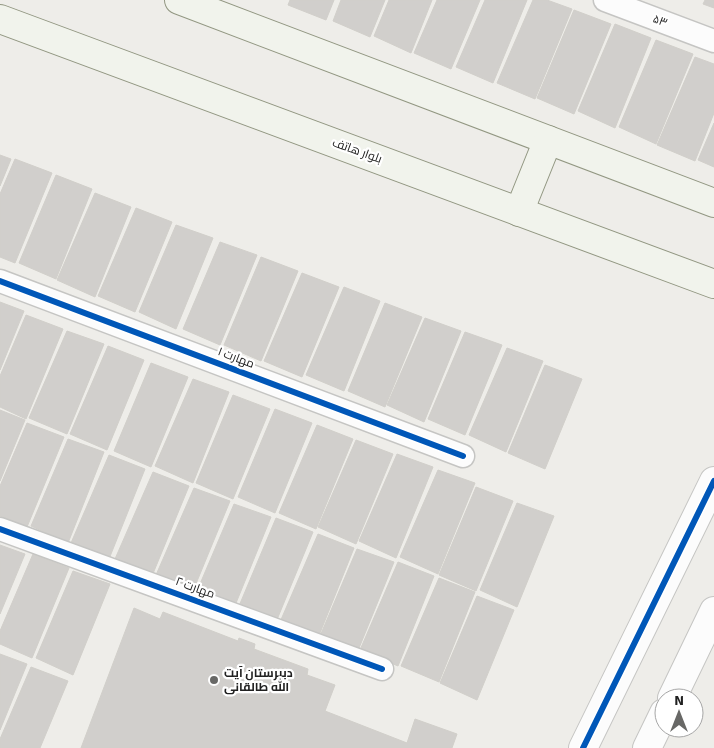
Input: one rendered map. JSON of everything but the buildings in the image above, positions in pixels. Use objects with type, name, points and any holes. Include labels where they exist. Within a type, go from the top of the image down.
[{"type":"main road","points":[[179,0],[714,203]]},
{"type":"main road","name":"بلوار هاتف","points":[[0,19],[714,284]]},
{"type":"main road","points":[[519,212],[548,140]]},
{"type":"street","name":"۵۳","points":[[605,0],[714,41]]},
{"type":"street","name":"مهارت ۱","points":[[0,281],[463,456]]},
{"type":"street","points":[[583,748],[714,481]]},
{"type":"street","name":"مهارت ۲","points":[[0,528],[382,668]]},
{"type":"street","points":[[677,688],[714,611]]},
{"type":"street","points":[[647,748],[654,734]]},
{"type":"cycle path","points":[[0,281],[463,456]]},
{"type":"cycle path","points":[[583,748],[714,481]]},
{"type":"cycle path","points":[[0,529],[382,669]]},
{"type":"place","name":"دبیرستان آیت الله طالقانی","points":[[214,680]]}]
